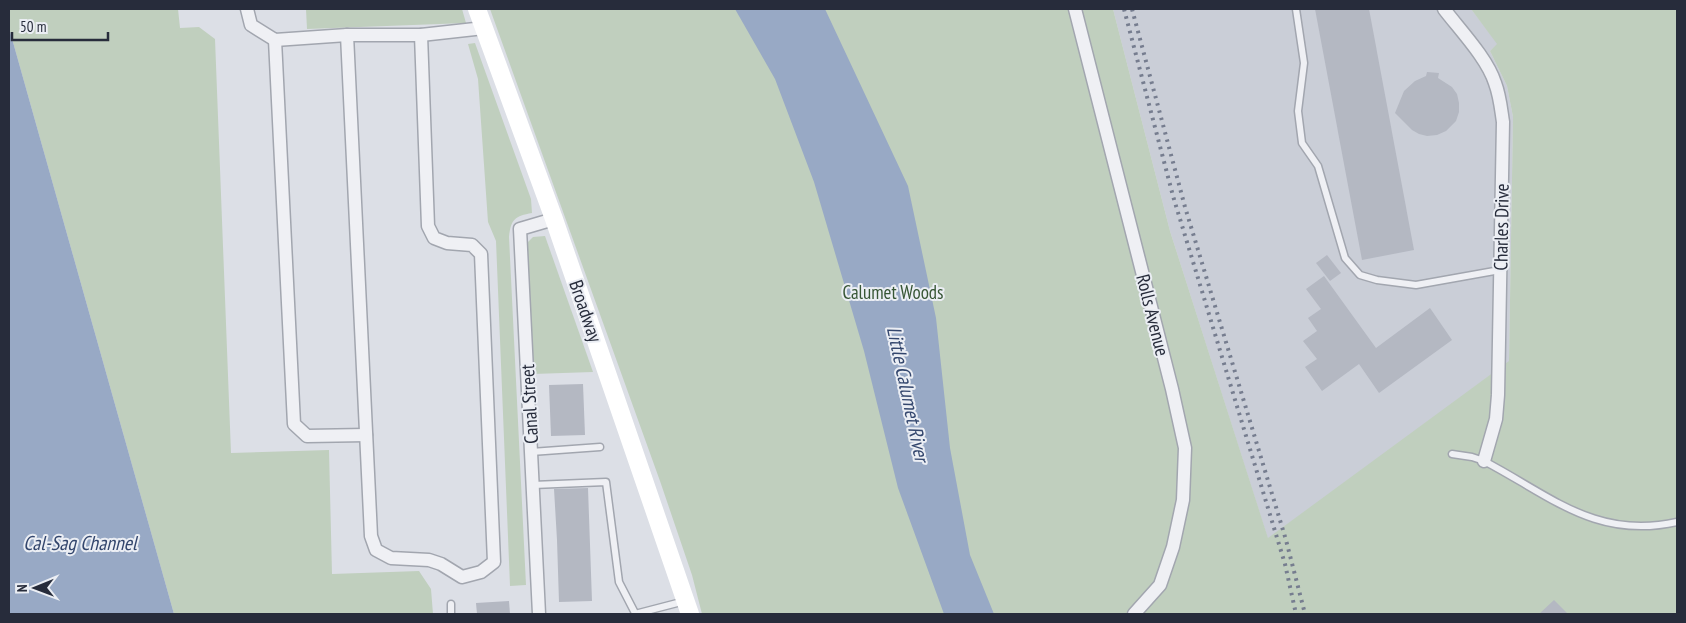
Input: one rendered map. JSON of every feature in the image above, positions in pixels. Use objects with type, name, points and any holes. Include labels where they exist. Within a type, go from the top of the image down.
[{"type":"street","points":[[247,9],[251,25],[275,40],[347,36],[421,35],[484,28]]},
{"type":"street","name":"Broadway","points":[[477,9],[554,219],[688,608]]},
{"type":"street","name":"Rolls Avenue","points":[[1075,9],[1185,448],[1183,500],[1173,547],[1160,585],[1134,614]]},
{"type":"street","name":"Charles Drive","points":[[1444,9],[1488,68],[1495,82],[1503,122],[1498,396],[1496,420],[1484,461]]},
{"type":"street","points":[[347,36],[371,536],[376,550],[391,558],[429,560],[441,564],[462,577],[481,572],[494,562],[481,254],[472,245],[447,243],[434,238],[428,226],[421,35]]},
{"type":"street","points":[[275,40],[294,424],[307,436],[366,435]]},
{"type":"street","name":"Canal Street","points":[[539,614],[520,229],[554,219]]},
{"type":"lane","points":[[1296,9],[1304,63],[1298,111],[1302,143],[1318,166],[1345,258],[1360,275],[1377,280],[1416,285],[1500,270]]},
{"type":"lane","points":[[531,452],[600,447]]},
{"type":"lane","points":[[1452,454],[1484,461],[1583,516],[1599,521],[1639,527],[1677,522]]},
{"type":"lane","points":[[533,485],[606,482],[619,582],[635,614],[688,608]]},
{"type":"lane","points":[[451,604],[451,614]]},
{"type":"shaded area","points":[[1113,9],[1471,9],[1498,44],[1490,51],[1507,86],[1513,117],[1509,362],[1268,539],[1170,231]]},
{"type":"green space","points":[[9,9],[178,9],[180,28],[199,27],[215,39],[231,453],[329,450],[332,574],[419,571],[431,589],[433,614],[174,614],[9,28]]},
{"type":"green space","points":[[306,9],[462,9],[466,23],[307,29]]},
{"type":"green space","name":"Calumet Woods","points":[[490,9],[1113,9],[1170,231],[1268,538],[1509,361],[1513,117],[1507,86],[1490,51],[1497,44],[1471,9],[1677,9],[1677,614],[702,614],[692,575],[660,481]]},
{"type":"green space","points":[[475,43],[531,199],[532,213],[515,219],[511,226],[509,237],[526,585],[510,586],[496,241],[488,222],[478,79],[468,44]]},
{"type":"green space","points":[[545,236],[593,372],[533,374],[526,244],[533,237]]},
{"type":"water","name":"Little Calumet River","points":[[735,9],[825,9],[908,186],[936,318],[950,448],[970,555],[994,614],[944,614],[898,488],[864,351],[814,182],[775,79]]},
{"type":"water","name":"Cal-Sag Channel","points":[[9,28],[174,614],[9,614]]},
{"type":"building","points":[[1315,9],[1369,9],[1414,250],[1362,260]]},
{"type":"building","points":[[1427,72],[1439,73],[1438,78],[1452,87],[1457,94],[1459,112],[1456,121],[1446,131],[1437,135],[1427,136],[1412,130],[1395,113],[1404,91],[1415,81],[1426,76]]},
{"type":"building","points":[[1327,255],[1341,273],[1330,281],[1316,263]]},
{"type":"building","points":[[1324,276],[1376,348],[1430,308],[1452,340],[1379,393],[1359,364],[1322,391],[1305,367],[1317,359],[1303,341],[1317,331],[1308,318],[1321,309],[1306,289]]},
{"type":"building","points":[[583,384],[585,435],[551,436],[549,385]]},
{"type":"building","points":[[588,488],[592,601],[559,602],[554,489]]},
{"type":"building","points":[[1554,600],[1568,614],[1539,614]]},
{"type":"building","points":[[509,601],[510,614],[477,614],[476,603]]},
{"type":"railway","points":[[1124,9],[1173,196],[1285,564],[1296,614]]},
{"type":"railway","points":[[1132,9],[1185,207],[1286,540],[1305,614]]}]
